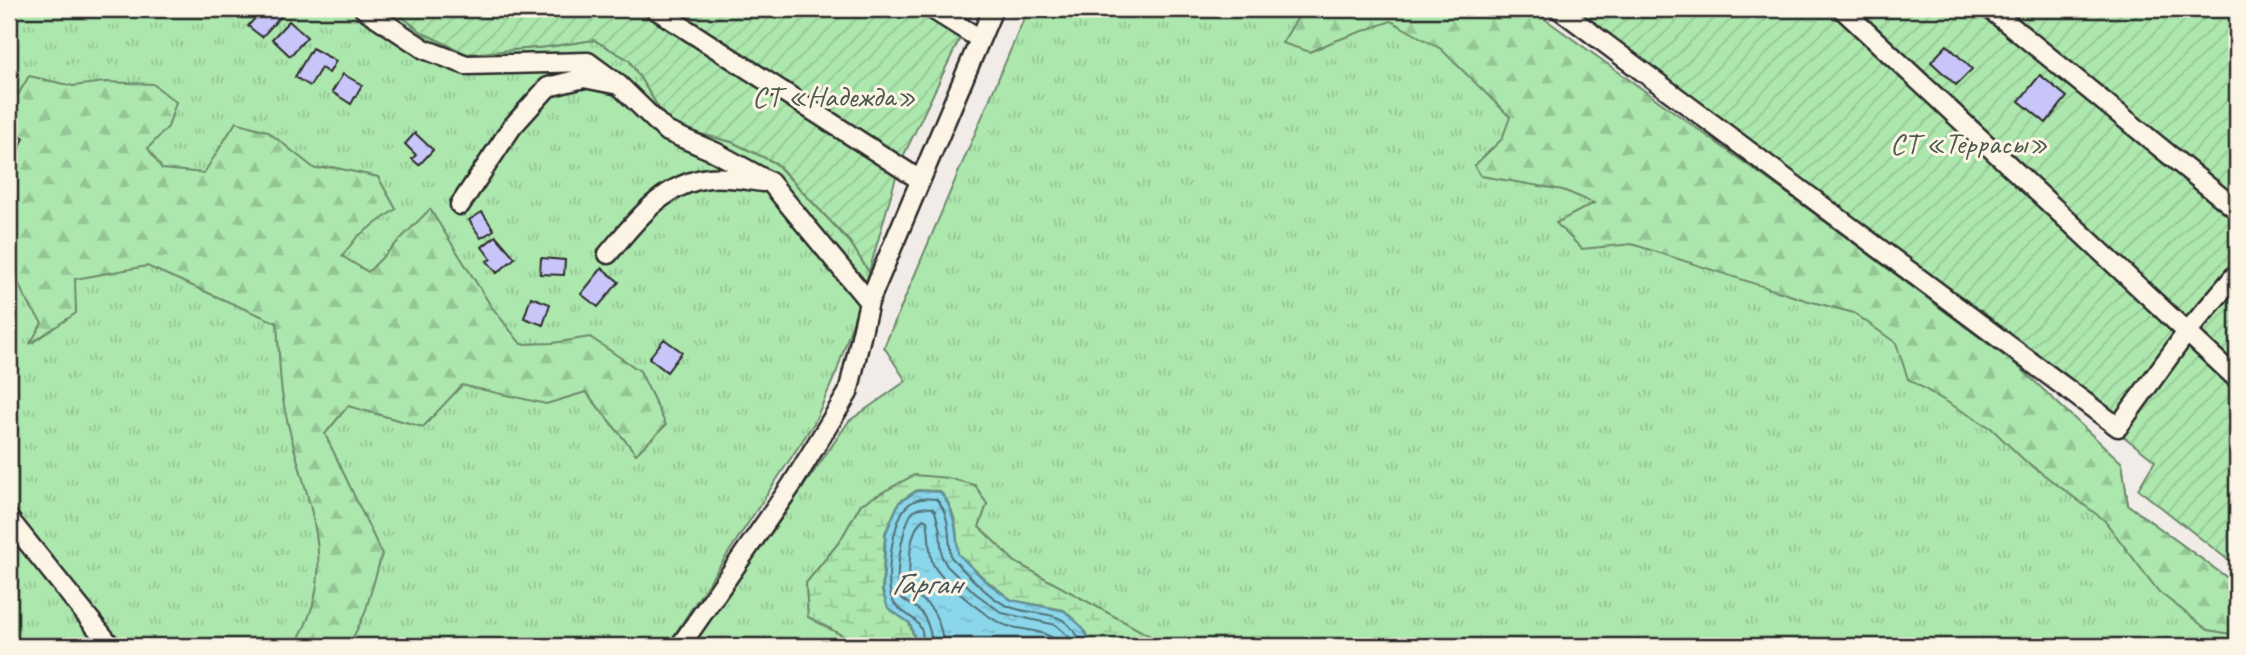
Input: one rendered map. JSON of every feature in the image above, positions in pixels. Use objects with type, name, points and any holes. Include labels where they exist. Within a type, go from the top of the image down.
[{"type":"street","points":[[364,9],[424,49],[466,65],[588,62],[618,84],[666,131],[715,152],[770,182],[869,302]]},
{"type":"street","points":[[655,9],[920,180]]},
{"type":"street","points":[[932,9],[980,39]]},
{"type":"street","points":[[680,646],[791,486],[848,393],[869,302],[993,9]]},
{"type":"street","points":[[1559,9],[2118,427],[2187,332],[2237,273]]},
{"type":"street","points":[[1842,9],[2237,379]]},
{"type":"street","points":[[1990,9],[2237,210]]},
{"type":"street","points":[[460,205],[512,127],[548,88],[583,78],[618,84]]},
{"type":"street","points":[[608,254],[652,203],[679,186],[710,178],[770,182]]},
{"type":"street","points":[[9,519],[111,646]]},
{"type":"green space","points":[[9,9],[392,9],[423,33],[467,54],[594,40],[629,60],[670,126],[732,142],[775,163],[850,242],[869,272],[837,371],[814,423],[667,646],[9,646]]},
{"type":"green space","name":"СТ «Надежда»","points":[[392,9],[974,9],[900,163],[869,272],[850,242],[776,163],[732,142],[670,126],[629,60],[594,40],[467,54],[423,33]]},
{"type":"green space","points":[[1028,9],[1485,9],[2122,463],[2128,505],[2237,585],[2237,646],[1144,646],[1151,637],[1015,562],[979,527],[987,504],[948,478],[861,504],[840,541],[806,583],[808,617],[862,646],[693,646],[849,421],[906,381],[884,347]]},
{"type":"green space","points":[[1303,9],[1531,9],[1799,202],[2019,367],[2122,463],[2128,505],[2237,585],[2237,635],[2208,630],[2159,592],[2104,520],[2023,459],[1991,428],[1908,379],[1896,343],[1854,313],[1805,300],[1632,244],[1582,249],[1556,223],[1594,203],[1563,190],[1481,176],[1474,166],[1502,139],[1510,117],[1441,49],[1391,21],[1310,52],[1282,43]]},
{"type":"green space","name":"СТ «Террасы»","points":[[1576,9],[2237,9],[2237,567],[2138,489],[2155,461]]},
{"type":"green space","points":[[29,76],[73,86],[105,82],[153,84],[176,102],[168,127],[148,148],[162,169],[204,173],[236,122],[267,131],[315,169],[332,167],[378,177],[396,209],[358,236],[342,256],[368,272],[430,209],[491,306],[521,344],[553,343],[590,337],[640,371],[666,425],[636,454],[586,392],[546,404],[462,385],[423,427],[348,406],[325,434],[382,554],[365,613],[349,646],[294,646],[310,614],[317,582],[318,551],[314,520],[288,426],[282,393],[277,323],[147,266],[75,279],[76,313],[30,344],[42,323],[25,298],[9,262],[9,110]]},
{"type":"green space","points":[[914,475],[948,478],[975,485],[987,504],[979,527],[1015,562],[1152,637],[1144,646],[1093,646],[1082,627],[1064,610],[1012,600],[958,554],[952,513],[940,491],[917,490],[899,502],[885,533],[882,591],[888,608],[909,623],[916,644],[862,646],[808,617],[806,583],[840,541],[861,504]]},
{"type":"water","name":"Гарган","points":[[917,491],[940,492],[952,513],[958,554],[985,581],[1011,600],[1064,611],[1082,627],[1092,646],[910,646],[917,644],[910,623],[888,608],[883,591],[886,533],[899,503]]},
{"type":"building","points":[[263,9],[273,9],[281,16],[262,37],[248,26]]},
{"type":"building","points":[[289,21],[307,37],[290,56],[272,39]]},
{"type":"building","points":[[1947,45],[1972,69],[1956,85],[1931,62]]},
{"type":"building","points":[[312,48],[336,61],[329,73],[321,68],[310,86],[295,77]]},
{"type":"building","points":[[343,74],[362,85],[351,104],[332,92]]},
{"type":"building","points":[[2040,75],[2067,97],[2046,123],[2019,101]]},
{"type":"building","points":[[9,130],[24,138],[9,170]]},
{"type":"building","points":[[415,133],[433,150],[419,165],[412,159],[416,155],[405,144]]},
{"type":"building","points":[[482,212],[494,230],[481,238],[469,220]]},
{"type":"building","points":[[496,236],[515,258],[497,273],[487,261],[491,259],[482,247]]},
{"type":"building","points":[[541,258],[565,260],[564,275],[540,274]]},
{"type":"building","points":[[602,268],[619,282],[598,307],[581,294]]},
{"type":"building","points":[[531,297],[550,304],[543,325],[524,318]]},
{"type":"building","points":[[664,339],[682,352],[667,372],[649,358]]}]
